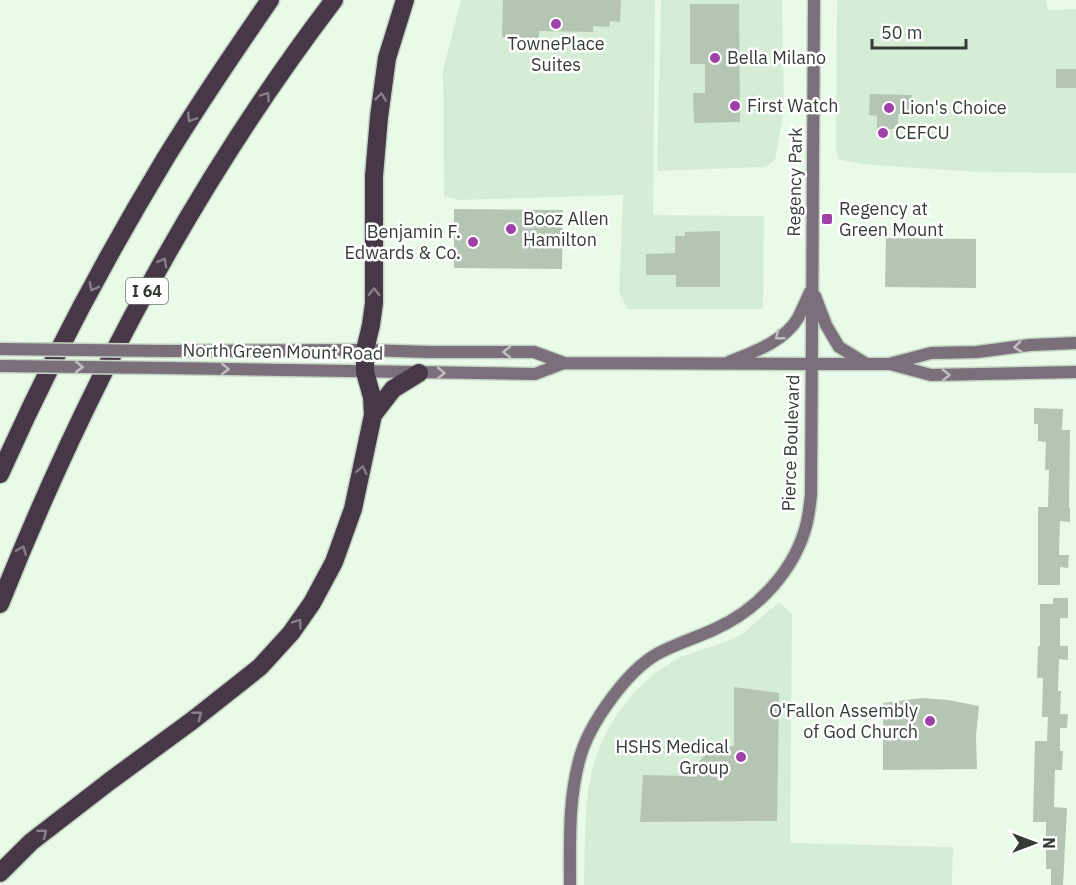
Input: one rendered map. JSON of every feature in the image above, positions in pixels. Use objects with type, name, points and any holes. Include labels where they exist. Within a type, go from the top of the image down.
[{"type":"highway","name":"I 64","points":[[0,474],[21,426],[118,239],[172,148],[270,0]]},
{"type":"highway","name":"I 64","points":[[0,604],[28,533],[64,453],[98,383],[162,264],[208,185],[258,108],[334,0]]},
{"type":"highway","points":[[0,873],[31,842],[260,667],[291,633],[312,603],[337,553],[353,509],[373,415],[372,398],[365,372],[365,350],[374,303],[374,176],[387,58],[405,0]]},
{"type":"highway","points":[[373,415],[393,389],[419,373]]},
{"type":"street","name":"Regency Park","points":[[811,364],[814,0]]},
{"type":"street","points":[[725,364],[764,347],[783,334],[797,320],[812,288]]},
{"type":"street","points":[[812,288],[826,325],[839,347],[867,364]]},
{"type":"street","name":"North Green Mount Road","points":[[0,349],[534,352],[564,363],[867,364],[889,363],[931,353],[977,352],[1030,345],[1076,343]]},
{"type":"street","name":"North Green Mount Road","points":[[0,366],[535,374],[564,363]]},
{"type":"street","name":"North Green Mount Road","points":[[889,363],[931,375],[1076,372]]},
{"type":"street","name":"Pierce Boulevard","points":[[570,885],[571,804],[580,755],[589,734],[609,701],[635,672],[655,655],[716,629],[739,616],[760,600],[779,578],[795,553],[806,524],[811,495],[811,364]]},
{"type":"shaded area","points":[[461,0],[655,0],[653,215],[764,216],[763,309],[627,309],[619,291],[623,195],[458,200],[444,196],[443,70]]},
{"type":"shaded area","points":[[661,0],[782,0],[784,110],[775,160],[765,167],[657,171]]},
{"type":"shaded area","points":[[837,0],[1046,0],[1048,10],[1076,9],[1076,173],[980,172],[862,164],[840,160],[836,152]]},
{"type":"shaded area","points":[[779,602],[792,614],[790,843],[953,847],[952,885],[584,885],[587,797],[593,766],[601,743],[614,719],[634,692],[655,673],[680,657],[742,634]]},
{"type":"building","name":"TownePlace Suites","points":[[503,0],[621,0],[620,22],[610,21],[609,27],[593,26],[593,32],[539,31],[539,45],[510,44],[510,37],[502,37]]},
{"type":"building","name":"Bella Milano","points":[[690,4],[739,4],[740,122],[694,123],[693,93],[705,93],[705,64],[690,64]]},
{"type":"building","points":[[1056,69],[1076,69],[1076,88],[1056,88]]},
{"type":"building","points":[[870,94],[912,95],[912,115],[898,114],[898,129],[877,129],[877,116],[869,115]]},
{"type":"building","points":[[454,209],[563,210],[562,269],[454,268]]},
{"type":"building","points":[[720,231],[720,287],[676,287],[676,275],[646,275],[646,254],[675,253],[675,236],[685,236],[685,232]]},
{"type":"building","points":[[886,238],[976,239],[976,288],[885,287]]},
{"type":"building","points":[[1034,408],[1063,409],[1062,430],[1070,430],[1070,522],[1060,521],[1059,555],[1069,555],[1068,568],[1060,567],[1060,585],[1038,585],[1038,507],[1048,507],[1049,470],[1045,470],[1046,442],[1038,441],[1038,424],[1034,424]]},
{"type":"building","points":[[1053,598],[1068,598],[1068,618],[1060,618],[1060,646],[1068,646],[1068,660],[1059,659],[1058,691],[1061,691],[1060,714],[1068,714],[1067,728],[1060,728],[1060,751],[1063,751],[1062,770],[1055,770],[1054,807],[1067,808],[1063,885],[1051,885],[1051,869],[1046,869],[1046,822],[1033,822],[1035,741],[1047,741],[1048,717],[1042,717],[1043,678],[1037,678],[1040,604],[1053,604]]},
{"type":"building","name":"HSHS Medical Group","points":[[734,687],[779,693],[777,821],[640,822],[643,775],[685,776],[713,747],[734,746]]},
{"type":"building","name":"O'Fallon Assembly of God Church","points":[[922,698],[979,706],[976,736],[977,769],[883,770],[883,703]]},
{"type":"place","name":"TownePlace Suites","points":[[556,24]]},
{"type":"place","name":"Bella Milano","points":[[715,58]]},
{"type":"place","name":"First Watch","points":[[735,106]]},
{"type":"place","name":"Lion's Choice","points":[[889,108]]},
{"type":"place","name":"CEFCU","points":[[883,133]]},
{"type":"place","name":"Regency at Green Mount","points":[[827,219]]},
{"type":"place","name":"Booz Allen Hamilton","points":[[511,229]]},
{"type":"place","name":"Benjamin F. Edwards & Co.","points":[[473,242]]},
{"type":"place","name":"O'Fallon Assembly of God Church","points":[[930,721]]},
{"type":"place","name":"HSHS Medical Group","points":[[741,757]]}]
